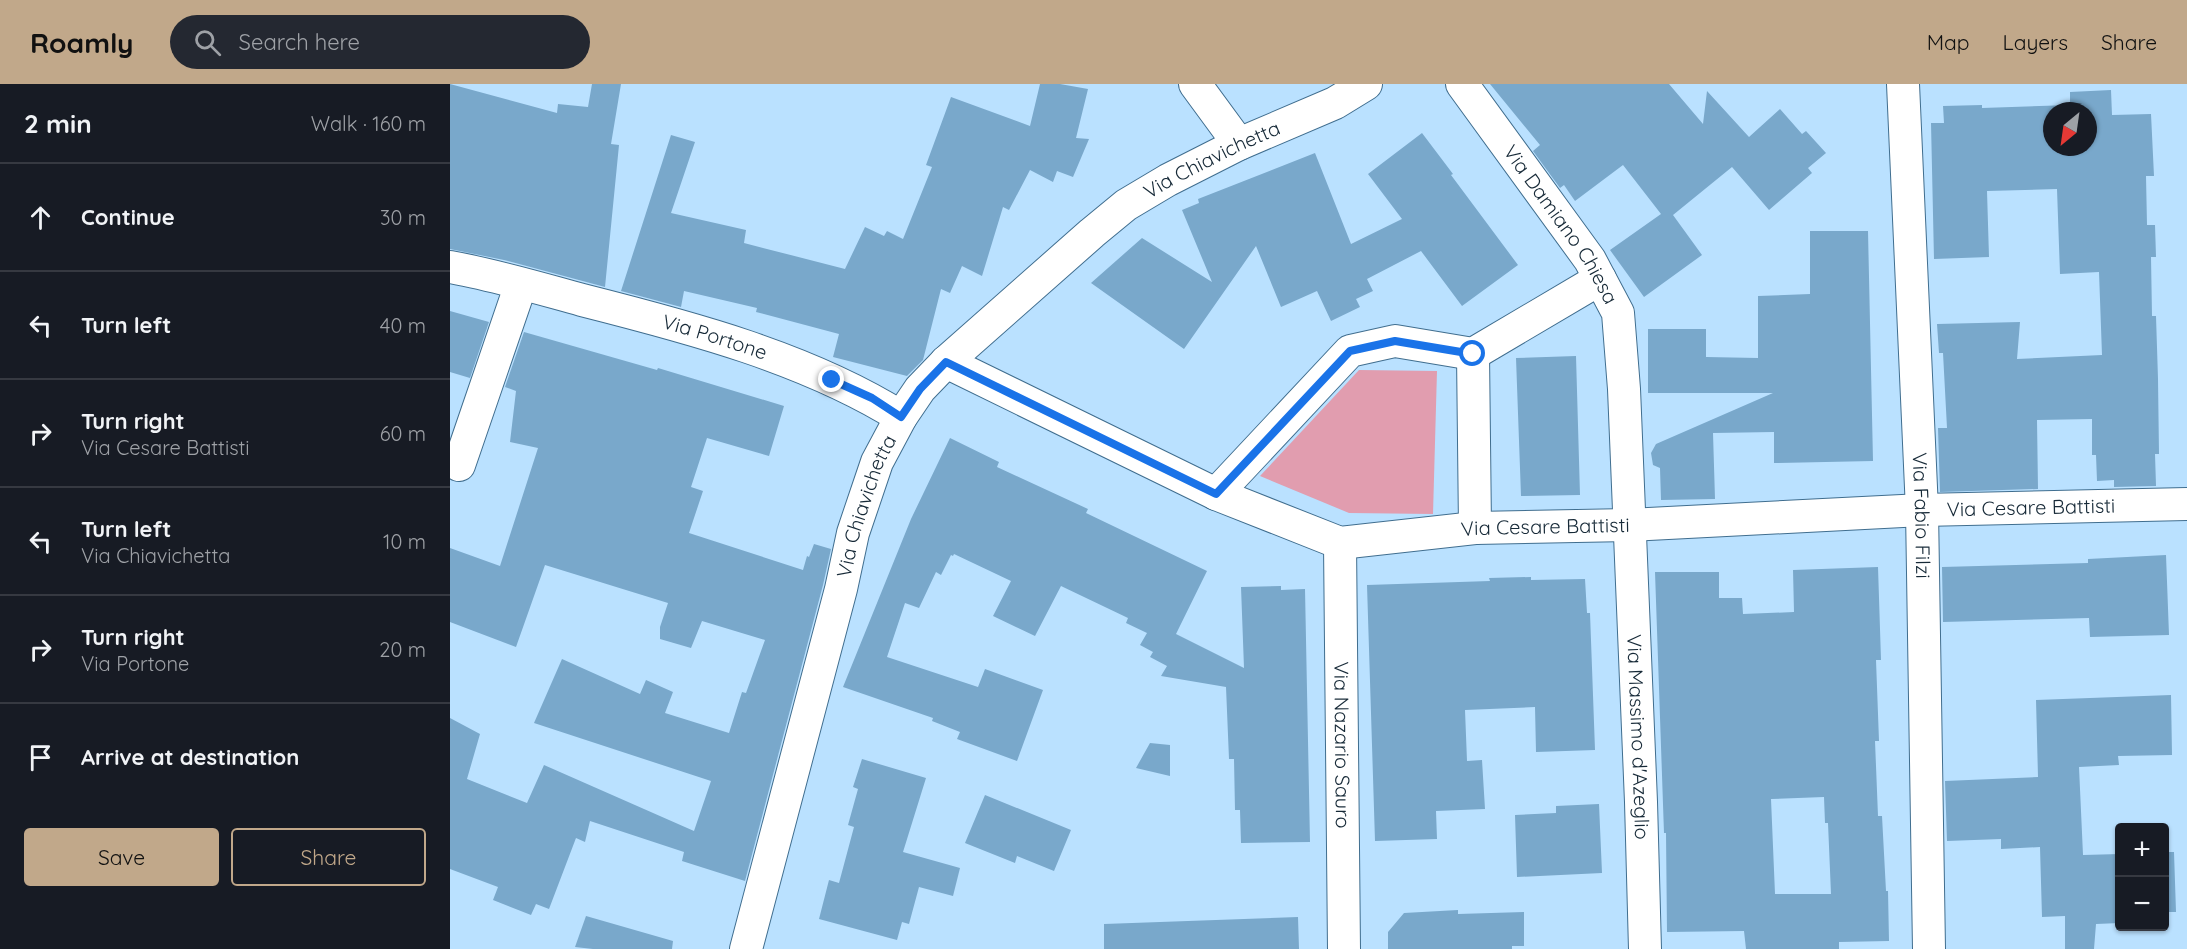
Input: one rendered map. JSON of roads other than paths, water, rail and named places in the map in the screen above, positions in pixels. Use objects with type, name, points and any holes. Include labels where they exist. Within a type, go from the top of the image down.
[{"type":"street","points":[[1195,84],[1239,144]]},
{"type":"street","name":"Via Chiavichetta","points":[[746,949],[854,533],[877,462],[901,417],[920,389],[946,362],[1083,240],[1126,205],[1168,180],[1239,144],[1335,103],[1366,84]]},
{"type":"street","name":"Via Damiano Chiesa","points":[[1462,84],[1590,260],[1618,313],[1624,389],[1629,525]]},
{"type":"street","name":"Via Fabio Filzi","points":[[1903,84],[1922,510],[1929,949]]},
{"type":"street","name":"Via Portone","points":[[450,267],[658,319],[792,363],[872,398],[901,417]]},
{"type":"street","points":[[1216,494],[1350,351],[1395,341],[1473,354],[1600,279]]},
{"type":"street","points":[[459,465],[521,284]]},
{"type":"street","points":[[1473,354],[1475,528]]},
{"type":"street","name":"Via Cesare Battisti","points":[[946,362],[1216,494],[1340,543],[1475,528],[1629,525],[1922,510],[2187,504]]},
{"type":"street","name":"Via Massimo d'Azeglio","points":[[1629,525],[1645,949]]},
{"type":"street","name":"Via Nazario Sauro","points":[[1340,543],[1344,949]]}]
